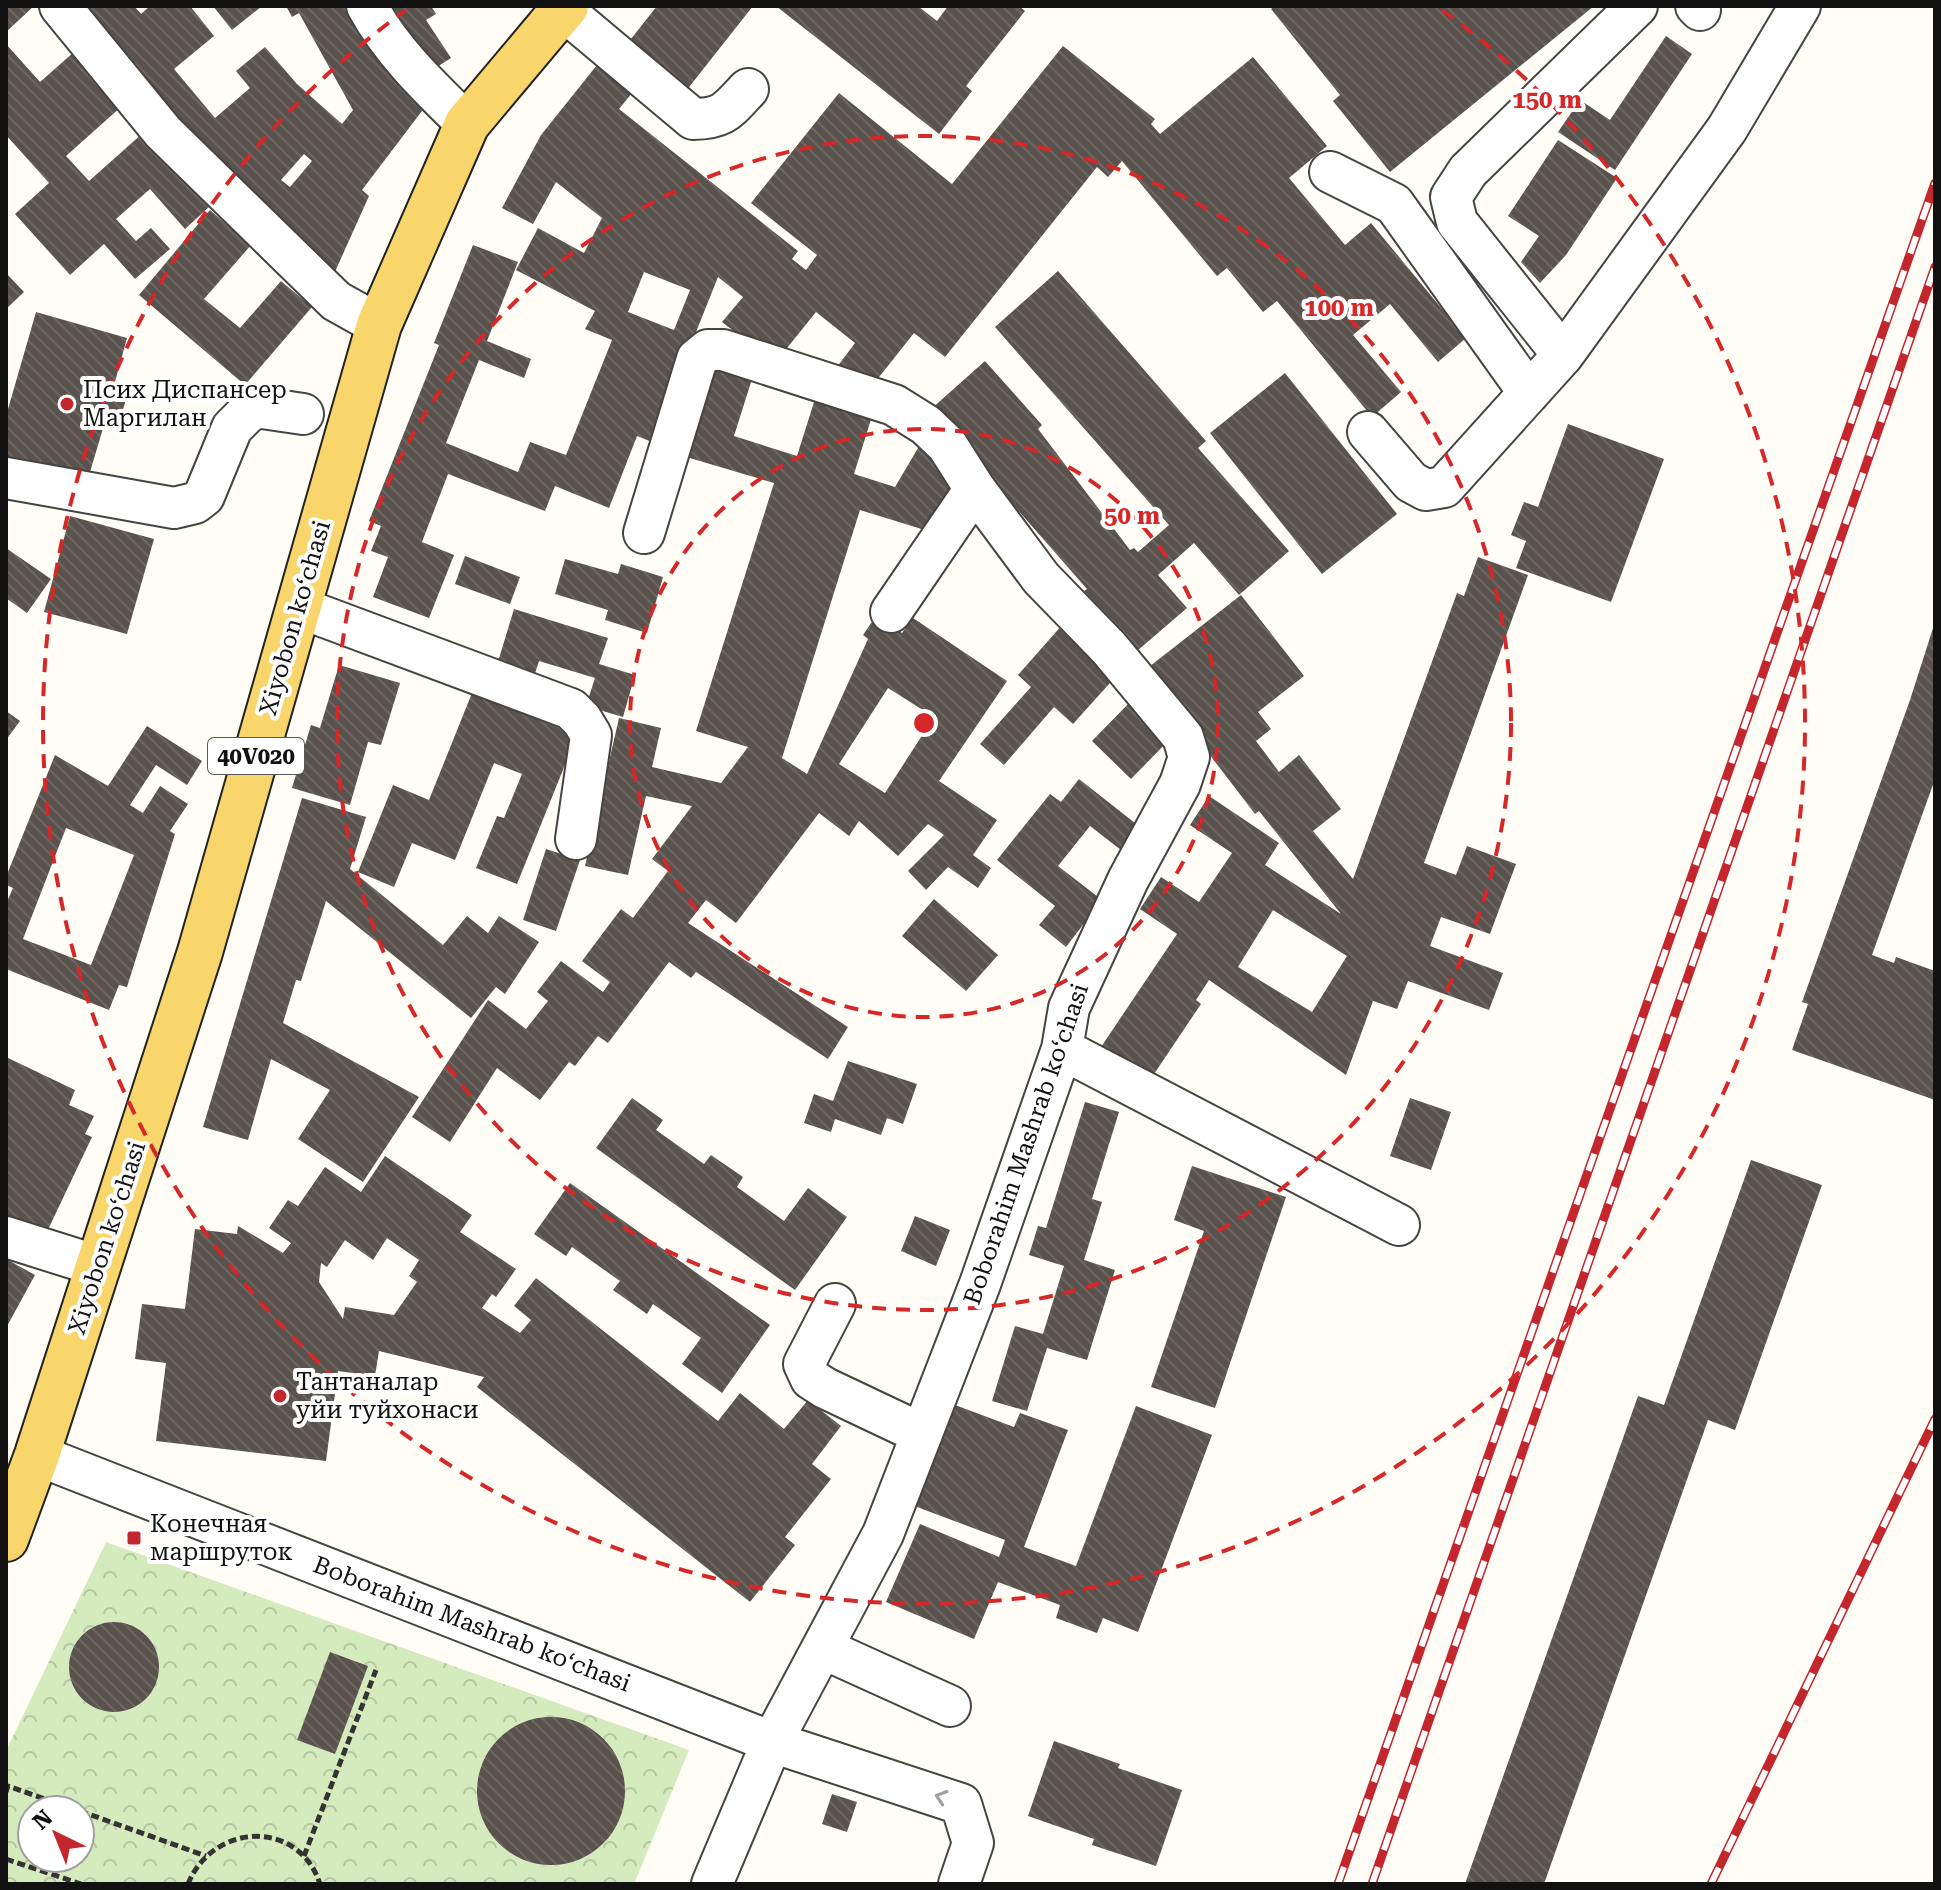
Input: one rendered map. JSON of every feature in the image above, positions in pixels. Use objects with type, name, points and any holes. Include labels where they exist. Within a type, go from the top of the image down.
[{"type":"main road","name":"Xiyobon koʻchasi","points":[[6,1539],[37,1455],[200,952],[379,325],[467,124],[564,8]]},
{"type":"street","points":[[60,6],[163,132],[336,301],[379,325]]},
{"type":"street","points":[[367,6],[377,25],[417,76],[467,124]]},
{"type":"street","points":[[1563,355],[1457,222],[1451,197],[1468,171],[1637,6]]},
{"type":"street","points":[[1368,432],[1411,482],[1426,490],[1444,487],[1563,355],[1727,129],[1800,6]]},
{"type":"street","points":[[564,8],[693,119],[723,114],[748,89]]},
{"type":"street","points":[[1330,172],[1394,204],[1529,393]]},
{"type":"street","name":"Boborahim Mashrab koʻchasi","points":[[644,533],[697,359],[708,350],[723,350],[894,405],[926,425],[947,445],[975,489],[1041,578],[1109,648],[1183,737],[1189,757],[1180,784],[1128,880],[1069,1008],[1062,1049],[980,1284],[883,1534],[772,1742],[712,1884]]},
{"type":"street","points":[[6,478],[174,508],[195,503],[204,496],[232,428],[246,414],[256,407],[303,414]]},
{"type":"street","points":[[891,612],[975,489]]},
{"type":"street","points":[[298,607],[571,709],[591,735],[576,839]]},
{"type":"street","points":[[1062,1049],[1399,1225]]},
{"type":"street","points":[[6,1237],[98,1266]]},
{"type":"street","points":[[835,1304],[804,1364],[811,1379],[922,1434]]},
{"type":"street","name":"Boborahim Mashrab koʻchasi","points":[[37,1455],[772,1742]]},
{"type":"street","points":[[822,1648],[950,1706]]},
{"type":"street","points":[[772,1742],[961,1804],[973,1843],[959,1884]]},
{"type":"path","points":[[304,1856],[376,1670]]},
{"type":"path","points":[[6,1792],[8,1786],[30,1794]]},
{"type":"path","points":[[96,1817],[206,1856]]},
{"type":"path","points":[[188,1884],[201,1861],[219,1846],[240,1837],[263,1837],[285,1843],[304,1856],[320,1884]]},
{"type":"path","points":[[6,1859],[81,1884]]},
{"type":"green space","points":[[106,1542],[689,1750],[634,1884],[6,1884],[6,1751]]},
{"type":"building","points":[[6,6],[34,6],[6,32]]},
{"type":"building","points":[[78,6],[134,6],[141,14],[150,6],[190,6],[214,36],[174,69],[215,118],[250,88],[236,71],[265,47],[297,84],[342,124],[353,110],[299,13],[292,17],[286,6],[358,6],[425,107],[362,190],[369,196],[334,274],[219,173]],"holes":[[[304,154],[312,161],[290,187],[281,180]]]},
{"type":"building","points":[[213,6],[262,6],[232,30]]},
{"type":"building","points":[[374,6],[431,6],[436,14],[426,20],[451,58],[421,77]]},
{"type":"building","points":[[657,6],[753,6],[682,96],[623,49]]},
{"type":"building","points":[[776,6],[918,6],[937,21],[948,6],[1019,6],[1025,11],[966,86],[972,91],[939,134]]},
{"type":"building","points":[[1275,6],[1594,6],[1390,172],[1333,101],[1340,95],[1271,9]]},
{"type":"building","points":[[1666,36],[1692,54],[1615,170],[1558,132],[1580,100],[1610,120]]},
{"type":"building","points":[[6,44],[40,82],[74,52],[122,106],[66,156],[89,181],[143,133],[209,207],[185,229],[150,189],[116,219],[136,241],[151,228],[170,249],[135,279],[104,244],[70,275],[15,214],[49,183],[6,135]]},
{"type":"building","points":[[1063,46],[1155,119],[1151,124],[1160,134],[1253,57],[1327,146],[1289,178],[1345,245],[1371,223],[1466,338],[1438,362],[1390,304],[1353,335],[1401,392],[1372,417],[1277,301],[1263,312],[1227,268],[1217,276],[1122,161],[1108,177],[1097,167],[945,357],[914,333],[868,391],[837,367],[855,343],[816,312],[775,363],[722,322],[743,297],[718,277],[652,442],[637,436],[609,508],[555,486],[545,511],[448,474],[422,542],[454,555],[429,618],[373,597],[388,557],[371,551],[381,526],[369,521],[439,345],[434,343],[473,245],[518,262],[487,341],[531,359],[524,378],[479,360],[446,443],[518,472],[530,442],[566,455],[612,340],[585,329],[595,311],[516,270],[538,228],[584,253],[602,218],[556,182],[533,224],[502,208],[541,135],[597,65],[632,93],[619,109],[798,251],[792,259],[806,270],[817,255],[751,203],[839,93],[952,184]],"holes":[[[644,272],[690,290],[674,330],[628,312]]]},
{"type":"building","points":[[1558,140],[1617,178],[1566,255],[1540,283],[1521,262],[1539,236],[1508,216]]},
{"type":"building","points":[[210,210],[251,245],[204,299],[240,328],[281,281],[312,307],[245,385],[139,295]]},
{"type":"building","points":[[1058,271],[1206,441],[1198,448],[1289,551],[1239,595],[1194,543],[1158,575],[1187,608],[1137,651],[1084,591],[1087,589],[930,410],[985,361],[1042,425],[1038,429],[1130,550],[1134,548],[1138,552],[1169,525],[995,327]]},
{"type":"building","points":[[6,273],[24,292],[6,309]]},
{"type":"building","name":"Псих Диспансер Маргилан","points":[[36,312],[127,338],[113,389],[128,393],[120,419],[107,415],[87,482],[6,459],[6,416]]},
{"type":"building","points":[[710,366],[752,379],[734,436],[797,456],[815,399],[872,416],[854,474],[895,487],[921,443],[958,479],[928,531],[860,510],[782,758],[807,774],[868,639],[863,635],[876,616],[902,633],[913,618],[1007,681],[939,781],[997,820],[973,855],[991,868],[978,888],[948,867],[926,890],[908,871],[944,835],[928,824],[898,856],[859,821],[849,836],[819,813],[736,923],[706,900],[688,923],[848,1027],[828,1059],[696,972],[691,978],[669,962],[608,1043],[598,1036],[575,1066],[569,1062],[540,1100],[497,1068],[450,1142],[412,1117],[488,1000],[526,1029],[548,1001],[537,992],[561,961],[603,992],[610,982],[582,961],[621,909],[633,918],[668,871],[652,859],[692,806],[646,796],[628,875],[585,866],[619,718],[661,728],[652,767],[721,783],[748,747],[696,731],[774,483],[683,456]],"holes":[[[888,688],[934,717],[885,793],[839,764]]]},
{"type":"building","points":[[1285,373],[1397,514],[1322,574],[1210,433]]},
{"type":"building","points":[[1568,424],[1664,459],[1611,602],[1516,568],[1526,541],[1511,535],[1524,502],[1538,507]]},
{"type":"building","points":[[70,516],[154,539],[127,634],[44,612]]},
{"type":"building","points":[[6,548],[51,579],[27,613],[6,598]]},
{"type":"building","points":[[465,556],[520,577],[510,604],[455,584]]},
{"type":"building","points":[[1478,557],[1528,575],[1424,863],[1456,875],[1467,846],[1516,864],[1490,934],[1441,917],[1430,946],[1503,973],[1489,1010],[1408,981],[1397,1009],[1373,1001],[1346,1075],[1209,980],[1196,1000],[1201,1004],[1150,1080],[1101,1047],[1177,934],[1140,909],[1161,877],[1199,902],[1232,853],[1190,825],[1209,796],[1279,843],[1265,865],[1341,914],[1259,811],[1255,814],[1145,670],[1241,595],[1304,676],[1258,712],[1271,729],[1256,741],[1279,772],[1299,755],[1341,809],[1313,831],[1353,879],[1457,593],[1464,596]],"holes":[[[1273,910],[1347,956],[1312,1012],[1238,967]]]},
{"type":"building","points":[[565,559],[618,574],[621,564],[663,577],[647,633],[605,620],[608,610],[555,594]]},
{"type":"building","points":[[514,609],[608,638],[599,664],[635,675],[623,717],[586,706],[595,678],[539,661],[530,689],[493,678]]},
{"type":"building","points":[[1063,624],[1118,674],[1073,724],[1054,707],[1004,765],[980,744],[1031,687],[1018,675]]},
{"type":"building","points":[[1934,625],[1935,779],[1872,955],[1894,963],[1896,957],[1935,971],[1935,1100],[1792,1050],[1808,1004],[1802,1002]]},
{"type":"building","points":[[339,665],[400,683],[381,745],[368,742],[350,805],[292,788],[311,725],[320,728]]},
{"type":"building","points":[[472,693],[577,735],[517,884],[476,868],[497,816],[504,818],[522,774],[494,763],[455,860],[412,843],[394,887],[358,872],[393,785],[429,800]]},
{"type":"building","points":[[1133,699],[1172,737],[1131,779],[1092,741]]},
{"type":"building","points":[[6,711],[20,721],[6,740]]},
{"type":"building","points":[[147,726],[202,761],[187,785],[156,765],[130,805],[143,813],[160,786],[188,804],[170,831],[175,834],[127,987],[119,985],[109,1010],[6,969],[6,904],[13,888],[6,885],[6,877],[55,755],[108,786]],"holes":[[[66,828],[134,855],[91,965],[23,939]]]},
{"type":"building","points":[[1079,779],[1140,827],[1121,850],[1090,826],[1058,866],[1102,900],[1066,947],[1039,925],[1055,906],[997,860],[1050,794],[1061,802]]},
{"type":"building","points":[[302,798],[366,817],[350,869],[443,945],[467,916],[488,933],[499,916],[539,942],[505,994],[496,987],[471,1018],[326,901],[301,981],[296,980],[283,1023],[419,1097],[363,1182],[298,1139],[330,1090],[271,1059],[248,1140],[203,1127]]},
{"type":"building","points":[[546,849],[580,860],[556,931],[523,920]]},
{"type":"building","points":[[934,899],[998,955],[966,991],[902,936]]},
{"type":"building","points":[[6,1057],[75,1090],[69,1105],[94,1116],[85,1134],[92,1137],[44,1238],[6,1220]]},
{"type":"building","points":[[848,1061],[917,1084],[903,1124],[887,1118],[881,1135],[835,1119],[831,1132],[804,1123],[814,1094],[833,1101]]},
{"type":"building","points":[[632,1098],[663,1120],[656,1130],[704,1164],[711,1155],[743,1177],[737,1187],[784,1221],[808,1188],[847,1217],[795,1290],[596,1148]]},
{"type":"building","points":[[1410,1098],[1451,1112],[1431,1170],[1390,1156]]},
{"type":"building","points":[[1085,1102],[1119,1112],[1092,1199],[1102,1202],[1084,1260],[1115,1270],[1087,1360],[1047,1348],[1027,1411],[992,1401],[1015,1326],[1043,1334],[1064,1266],[1029,1255],[1038,1226],[1046,1228]]},
{"type":"building","points":[[385,1156],[472,1215],[460,1232],[516,1269],[496,1297],[492,1294],[482,1308],[520,1333],[531,1320],[514,1306],[536,1278],[718,1421],[740,1393],[784,1429],[808,1400],[841,1426],[812,1464],[831,1479],[785,1537],[795,1545],[750,1602],[477,1387],[484,1377],[379,1351],[375,1376],[338,1371],[326,1461],[156,1441],[166,1363],[135,1359],[142,1304],[185,1309],[195,1229],[237,1234],[238,1226],[283,1253],[291,1243],[269,1228],[288,1200],[298,1206],[325,1167],[361,1192]],"holes":[[[387,1238],[419,1260],[409,1276],[417,1282],[394,1315],[345,1307],[343,1319],[319,1282],[321,1263],[327,1267],[345,1240],[373,1260]]]},
{"type":"building","points":[[1751,1160],[1822,1185],[1735,1430],[1708,1420],[1544,1884],[1465,1884],[1638,1396],[1664,1405]]},
{"type":"building","points":[[1192,1166],[1286,1197],[1215,1408],[1151,1387],[1204,1231],[1174,1220]]},
{"type":"building","points":[[570,1183],[770,1325],[722,1393],[682,1364],[701,1338],[653,1304],[647,1314],[613,1290],[620,1281],[572,1247],[566,1256],[534,1234]]},
{"type":"building","points":[[915,1216],[950,1230],[936,1266],[901,1251]]},
{"type":"building","points":[[6,1259],[35,1275],[6,1328]]},
{"type":"building","points":[[947,1402],[1014,1427],[1020,1413],[1068,1430],[1024,1547],[1076,1566],[1136,1406],[1212,1435],[1138,1632],[1103,1618],[1097,1633],[1056,1618],[1060,1605],[998,1582],[974,1639],[886,1602],[920,1524],[999,1557],[1005,1540],[909,1504]]},
{"type":"building","points":[[114,1622],[131,1626],[146,1635],[155,1650],[159,1667],[155,1684],[146,1699],[131,1708],[114,1712],[97,1708],[82,1699],[73,1684],[69,1667],[73,1650],[82,1635],[97,1626]]},
{"type":"building","points":[[330,1652],[368,1666],[335,1754],[297,1740]]},
{"type":"building","points":[[551,1717],[579,1723],[603,1739],[619,1763],[625,1791],[619,1819],[603,1843],[579,1859],[551,1865],[523,1859],[499,1843],[483,1819],[477,1791],[483,1763],[499,1739],[523,1723]]},
{"type":"building","points":[[1054,1741],[1182,1790],[1156,1866],[1092,1845],[1094,1839],[1028,1816]]},
{"type":"building","points":[[832,1794],[857,1802],[847,1832],[822,1824]]},
{"type":"railway","points":[[1338,1884],[1935,183]]},
{"type":"railway","points":[[1372,1884],[1935,267]]},
{"type":"railway","points":[[1711,1884],[1935,1419]]},
{"type":"place","name":"Псих Диспансер Маргилан","points":[[67,404]]},
{"type":"place","name":"Тантаналар уйи туйхонаси","points":[[280,1396]]},
{"type":"place","name":"Конечная маршруток","points":[[134,1538]]}]
